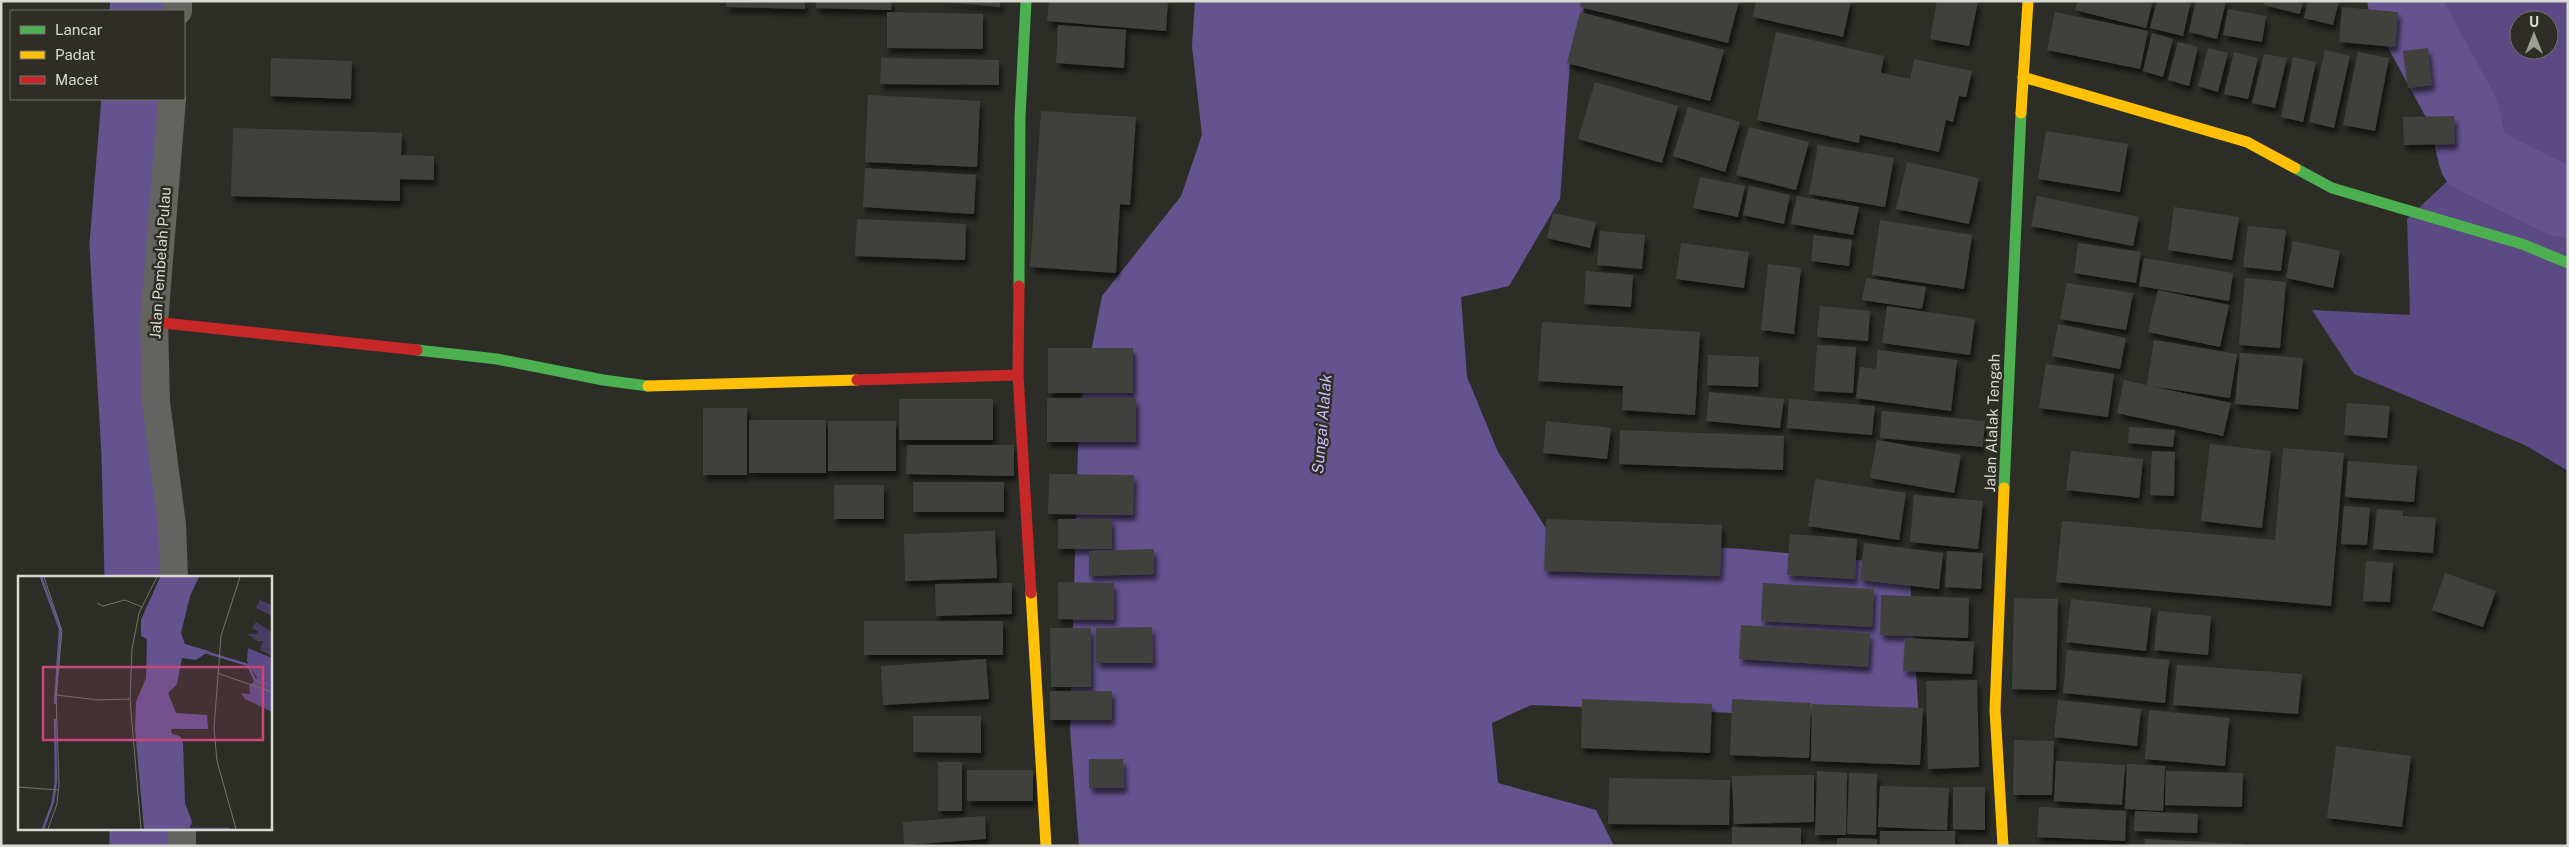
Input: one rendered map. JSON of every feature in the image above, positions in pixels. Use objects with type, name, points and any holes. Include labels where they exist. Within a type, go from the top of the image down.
[{"type":"street","points":[[1026,1],[1020,117],[1018,375],[1046,846]]},
{"type":"street","name":"Jalan Alalak Tengah","points":[[2003,846],[1995,710],[2023,76],[2028,1]]},
{"type":"street","points":[[2023,76],[2247,142],[2332,188],[2522,244],[2568,263]]},
{"type":"street","name":"Jalan Pembelah Pulau","points":[[172,100],[154,322],[156,402],[172,525],[174,576]]},
{"type":"street","points":[[154,322],[497,359],[603,380],[659,387],[1018,375]]},
{"type":"street","points":[[182,830],[182,846]]},
{"type":"shaded area","points":[[2427,1],[2568,1],[2568,471],[2525,445],[2354,374],[2312,310],[2410,315],[2407,219],[2500,132]]},
{"type":"water","name":"Sungai Alalak","points":[[1195,1],[1586,1],[1570,61],[1560,199],[1509,286],[1461,297],[1467,377],[1498,452],[1552,538],[1743,549],[1909,565],[1919,720],[1531,705],[1492,723],[1498,783],[1596,810],[1614,846],[1079,846],[1070,729],[1079,413],[1102,296],[1181,196],[1202,135],[1192,46]]},
{"type":"building","points":[[726,1],[805,1],[805,9],[726,7]]},
{"type":"building","points":[[816,1],[892,1],[891,10],[816,8]]},
{"type":"building","points":[[937,1],[1000,1],[1000,7]]},
{"type":"building","points":[[1049,1],[1168,1],[1166,31],[1047,21]]},
{"type":"building","points":[[1581,1],[1739,1],[1728,43],[1580,7]]},
{"type":"building","points":[[1756,1],[1851,1],[1843,37],[1753,17]]},
{"type":"building","points":[[1937,1],[1978,1],[1969,46],[1930,39]]},
{"type":"building","points":[[2078,1],[2153,1],[2146,28],[2075,10]]},
{"type":"building","points":[[2157,1],[2191,1],[2183,36],[2150,28]]},
{"type":"building","points":[[2196,1],[2226,1],[2217,39],[2189,32]]},
{"type":"building","points":[[2265,1],[2303,1],[2300,14],[2264,5]]},
{"type":"building","points":[[2308,1],[2339,1],[2333,25],[2304,18]]},
{"type":"building","points":[[2342,7],[2398,12],[2395,47],[2339,42]]},
{"type":"building","points":[[2228,9],[2266,16],[2262,42],[2223,35]]},
{"type":"building","points":[[887,12],[983,14],[983,49],[887,48]]},
{"type":"building","points":[[1580,12],[1724,50],[1710,101],[1567,63]]},
{"type":"building","points":[[2055,12],[2148,31],[2140,69],[2047,50]]},
{"type":"building","points":[[1058,25],[1126,30],[1124,68],[1056,63]]},
{"type":"building","points":[[1776,32],[1884,56],[1881,73],[1910,79],[1914,59],[1972,71],[1966,97],[1959,96],[1953,122],[1946,120],[1939,152],[1860,135],[1859,143],[1757,120]]},
{"type":"building","points":[[2152,33],[2173,39],[2163,77],[2143,71]]},
{"type":"building","points":[[2178,42],[2198,47],[2189,86],[2168,80]]},
{"type":"building","points":[[2208,48],[2228,53],[2218,92],[2198,86]]},
{"type":"building","points":[[2428,48],[2432,85],[2408,88],[2403,51]]},
{"type":"building","points":[[2325,50],[2350,56],[2334,128],[2309,122]]},
{"type":"building","points":[[2234,52],[2258,58],[2248,99],[2224,94]]},
{"type":"building","points":[[2358,52],[2389,58],[2375,131],[2343,125]]},
{"type":"building","points":[[2264,54],[2287,58],[2275,108],[2252,103]]},
{"type":"building","points":[[2293,57],[2316,62],[2303,122],[2281,117]]},
{"type":"building","points":[[271,58],[352,61],[351,99],[270,96]]},
{"type":"building","points":[[881,58],[999,60],[999,85],[880,84]]},
{"type":"building","points":[[1595,82],[1678,106],[1662,163],[1578,139]]},
{"type":"building","points":[[868,95],[980,101],[977,167],[865,162]]},
{"type":"building","points":[[1688,107],[1740,122],[1725,172],[1673,156]]},
{"type":"building","points":[[1041,111],[1136,117],[1130,205],[1120,204],[1116,273],[1030,267]]},
{"type":"building","points":[[2454,116],[2455,144],[2404,145],[2403,117]]},
{"type":"building","points":[[1749,127],[1809,142],[1796,190],[1736,175]]},
{"type":"building","points":[[233,128],[402,133],[401,155],[434,156],[434,180],[400,179],[400,201],[231,196]]},
{"type":"building","points":[[2046,131],[2128,144],[2120,192],[2038,179]]},
{"type":"building","points":[[1818,145],[1894,158],[1885,207],[1809,194]]},
{"type":"building","points":[[1907,162],[1979,178],[1969,224],[1896,209]]},
{"type":"building","points":[[865,168],[976,175],[974,214],[863,207]]},
{"type":"building","points":[[1700,177],[1745,186],[1738,217],[1693,208]]},
{"type":"building","points":[[1749,186],[1790,195],[1784,224],[1743,215]]},
{"type":"building","points":[[1797,196],[1859,207],[1853,235],[1791,224]]},
{"type":"building","points":[[2037,196],[2139,217],[2133,246],[2031,226]]},
{"type":"building","points":[[2174,207],[2239,217],[2232,260],[2168,250]]},
{"type":"building","points":[[1553,213],[1596,222],[1590,248],[1547,238]]},
{"type":"building","points":[[857,219],[966,224],[965,260],[855,256]]},
{"type":"building","points":[[1880,220],[1972,235],[1964,289],[1872,275]]},
{"type":"building","points":[[2248,226],[2286,230],[2281,271],[2243,267]]},
{"type":"building","points":[[1600,231],[1645,235],[1642,269],[1597,265]]},
{"type":"building","points":[[1814,235],[1852,240],[1849,266],[1811,261]]},
{"type":"building","points":[[2293,241],[2340,251],[2333,288],[2286,278]]},
{"type":"building","points":[[1681,243],[1749,252],[1744,288],[1676,279]]},
{"type":"building","points":[[2078,243],[2141,252],[2136,283],[2074,273]]},
{"type":"building","points":[[2144,258],[2233,273],[2229,301],[2139,286]]},
{"type":"building","points":[[1768,264],[1801,268],[1794,334],[1761,330]]},
{"type":"building","points":[[1586,271],[1633,275],[1631,307],[1584,304]]},
{"type":"building","points":[[1866,278],[1926,287],[1922,309],[1862,300]]},
{"type":"building","points":[[2245,278],[2286,282],[2280,348],[2239,345]]},
{"type":"building","points":[[2067,283],[2133,293],[2126,330],[2060,319]]},
{"type":"building","points":[[2158,290],[2229,305],[2220,347],[2148,332]]},
{"type":"building","points":[[1820,306],[1870,311],[1868,341],[1817,337]]},
{"type":"building","points":[[1887,306],[1975,319],[1970,355],[1882,343]]},
{"type":"building","points":[[1542,322],[1700,332],[1695,415],[1622,410],[1623,386],[1538,381]]},
{"type":"building","points":[[2058,324],[2126,338],[2120,369],[2052,356]]},
{"type":"building","points":[[2154,340],[2237,354],[2230,398],[2150,386],[2231,403],[2223,436],[2117,413],[2124,380],[2147,385]]},
{"type":"building","points":[[1817,345],[1856,347],[1853,393],[1814,391]]},
{"type":"building","points":[[1048,348],[1133,348],[1133,393],[1048,393]]},
{"type":"building","points":[[1878,350],[1957,360],[1951,411],[1856,398],[1860,367],[1876,369]]},
{"type":"building","points":[[2240,353],[2303,358],[2298,409],[2235,404]]},
{"type":"building","points":[[1708,355],[1759,357],[1758,387],[1707,385]]},
{"type":"building","points":[[2046,364],[2114,374],[2108,417],[2039,408]]},
{"type":"building","points":[[1709,392],[1784,399],[1780,428],[1706,421]]},
{"type":"building","points":[[1047,398],[1136,398],[1136,442],[1047,442]]},
{"type":"building","points":[[899,399],[993,399],[993,440],[899,440]]},
{"type":"building","points":[[1789,399],[1875,406],[1872,435],[1787,428]]},
{"type":"building","points":[[2347,403],[2390,406],[2387,438],[2344,435]]},
{"type":"building","points":[[703,408],[747,408],[747,475],[703,475]]},
{"type":"building","points":[[1882,411],[1985,421],[1983,447],[1880,438]]},
{"type":"building","points":[[749,420],[826,420],[826,473],[749,473]]},
{"type":"building","points":[[828,421],[896,421],[896,471],[828,471]]},
{"type":"building","points":[[1546,421],[1611,428],[1607,459],[1543,453]]},
{"type":"building","points":[[2129,427],[2175,430],[2173,447],[2128,443]]},
{"type":"building","points":[[1620,430],[1784,436],[1783,470],[1619,464]]},
{"type":"building","points":[[1877,440],[1961,455],[1954,493],[1870,478]]},
{"type":"building","points":[[2210,444],[2271,451],[2262,528],[2201,521]]},
{"type":"building","points":[[907,445],[1014,445],[1014,476],[906,474]]},
{"type":"building","points":[[2283,448],[2344,453],[2331,606],[2056,582],[2062,521],[2275,540]]},
{"type":"building","points":[[2071,451],[2143,459],[2139,498],[2066,490]]},
{"type":"building","points":[[2152,451],[2175,452],[2174,496],[2150,495]]},
{"type":"building","points":[[2348,461],[2417,466],[2414,502],[2345,497]]},
{"type":"building","points":[[1049,474],[1134,475],[1133,515],[1048,514]]},
{"type":"building","points":[[1815,479],[1906,493],[1899,540],[1808,526]]},
{"type":"building","points":[[913,482],[1004,482],[1004,512],[913,512]]},
{"type":"building","points":[[834,485],[884,485],[884,519],[834,519]]},
{"type":"building","points":[[1914,495],[1983,501],[1978,549],[1910,542]]},
{"type":"building","points":[[2344,506],[2370,508],[2367,545],[2341,544]]},
{"type":"building","points":[[2377,509],[2403,511],[2403,516],[2436,518],[2433,553],[2373,549]]},
{"type":"building","points":[[1058,519],[1112,519],[1112,549],[1058,549]]},
{"type":"building","points":[[1546,519],[1722,525],[1720,576],[1544,571]]},
{"type":"building","points":[[995,531],[997,578],[905,581],[904,534]]},
{"type":"building","points":[[1790,534],[1857,539],[1855,579],[1787,575]]},
{"type":"building","points":[[1864,543],[1943,553],[1939,589],[1860,580]]},
{"type":"building","points":[[1154,549],[1154,574],[1089,576],[1089,551]]},
{"type":"building","points":[[1947,551],[1983,553],[1981,589],[1945,587]]},
{"type":"building","points":[[2366,561],[2393,563],[2390,602],[2363,601]]},
{"type":"building","points":[[2445,573],[2496,591],[2483,627],[2432,610]]},
{"type":"building","points":[[1058,582],[1114,583],[1114,620],[1058,619]]},
{"type":"building","points":[[1012,583],[1012,614],[936,616],[935,584]]},
{"type":"building","points":[[1763,583],[1874,589],[1872,627],[1761,621]]},
{"type":"building","points":[[1881,595],[1969,598],[1968,638],[1880,635]]},
{"type":"building","points":[[2014,598],[2058,599],[2056,690],[2012,689]]},
{"type":"building","points":[[2071,599],[2151,608],[2146,651],[2066,642]]},
{"type":"building","points":[[2158,611],[2211,616],[2208,655],[2154,650]]},
{"type":"building","points":[[864,621],[1003,621],[1003,655],[864,655]]},
{"type":"building","points":[[1741,625],[1870,633],[1868,667],[1739,659]]},
{"type":"building","points":[[1152,627],[1153,663],[1096,663],[1096,628]]},
{"type":"building","points":[[1050,628],[1091,628],[1091,687],[1051,687]]},
{"type":"building","points":[[1905,638],[1974,642],[1972,674],[1903,671]]},
{"type":"building","points":[[2067,650],[2169,660],[2165,703],[2063,693]]},
{"type":"building","points":[[986,659],[989,699],[883,705],[881,666]]},
{"type":"building","points":[[2177,665],[2302,674],[2298,714],[2173,705]]},
{"type":"building","points":[[1977,680],[1979,767],[1928,769],[1926,681]]},
{"type":"building","points":[[1050,691],[1112,691],[1112,720],[1050,720]]},
{"type":"building","points":[[1582,699],[1712,704],[1710,753],[1581,748]]},
{"type":"building","points":[[1732,699],[1811,703],[1809,758],[1730,755]]},
{"type":"building","points":[[2058,700],[2141,709],[2137,746],[2054,737]]},
{"type":"building","points":[[1812,704],[1923,708],[1920,765],[1811,761]]},
{"type":"building","points":[[2149,710],[2229,718],[2225,766],[2145,759]]},
{"type":"building","points":[[913,716],[981,716],[981,753],[913,752]]},
{"type":"building","points":[[2014,740],[2054,741],[2052,795],[2013,795]]},
{"type":"building","points":[[2336,746],[2411,756],[2402,827],[2327,818]]},
{"type":"building","points":[[1089,759],[1123,759],[1124,788],[1089,788]]},
{"type":"building","points":[[2056,761],[2125,765],[2122,805],[2054,801]]},
{"type":"building","points":[[938,762],[962,762],[962,811],[938,811]]},
{"type":"building","points":[[2127,764],[2165,766],[2163,811],[2125,809]]},
{"type":"building","points":[[967,770],[1033,770],[1033,801],[967,801]]},
{"type":"building","points":[[1817,771],[1847,773],[1846,835],[1815,835]]},
{"type":"building","points":[[2166,771],[2243,773],[2242,807],[2165,805]]},
{"type":"building","points":[[1849,773],[1877,774],[1876,835],[1847,834]]},
{"type":"building","points":[[1814,775],[1814,822],[1734,824],[1732,776]]},
{"type":"building","points":[[1609,778],[1730,780],[1729,825],[1608,824]]},
{"type":"building","points":[[1880,786],[1949,788],[1947,830],[1878,827]]},
{"type":"building","points":[[1953,787],[1985,787],[1985,830],[1953,829]]},
{"type":"building","points":[[2039,807],[2126,811],[2125,841],[2037,837]]},
{"type":"building","points":[[2135,811],[2198,814],[2197,833],[2134,831]]},
{"type":"building","points":[[985,816],[986,839],[904,845],[903,822]]},
{"type":"building","points":[[1732,827],[1801,828],[1801,846],[1732,846]]},
{"type":"building","points":[[1880,831],[1955,831],[1955,846],[1880,846]]},
{"type":"building","points":[[1837,838],[1877,839],[1877,846],[1837,846]]},
{"type":"building","points":[[2145,839],[2244,844],[2244,846],[2144,846]]},
{"type":"waterway","points":[[145,10],[146,1]]},
{"type":"waterway","points":[[2403,1],[2463,111],[2474,158],[2560,201],[2568,202]]},
{"type":"waterway","points":[[137,100],[125,245],[137,454],[140,576]]},
{"type":"waterway","points":[[145,830],[145,846]]},
{"type":"traffic: fast","points":[[1019,286],[1020,117],[1026,1]]},
{"type":"traffic: fast","points":[[2004,488],[2021,113]]},
{"type":"traffic: fast","points":[[2295,168],[2332,188],[2522,244],[2568,263]]},
{"type":"traffic: fast","points":[[417,350],[497,359],[603,380],[648,386]]},
{"type":"traffic: slow","points":[[2021,113],[2028,1]]},
{"type":"traffic: slow","points":[[2023,77],[2247,142],[2295,168]]},
{"type":"traffic: slow","points":[[648,386],[857,380]]},
{"type":"traffic: slow","points":[[2003,846],[1995,710],[2004,488]]},
{"type":"traffic: slow","points":[[1031,593],[1046,846]]},
{"type":"traffic: jam","points":[[1019,286],[1018,375],[1031,593]]},
{"type":"traffic: jam","points":[[154,322],[417,350]]},
{"type":"traffic: jam","points":[[857,380],[1018,375]]}]
